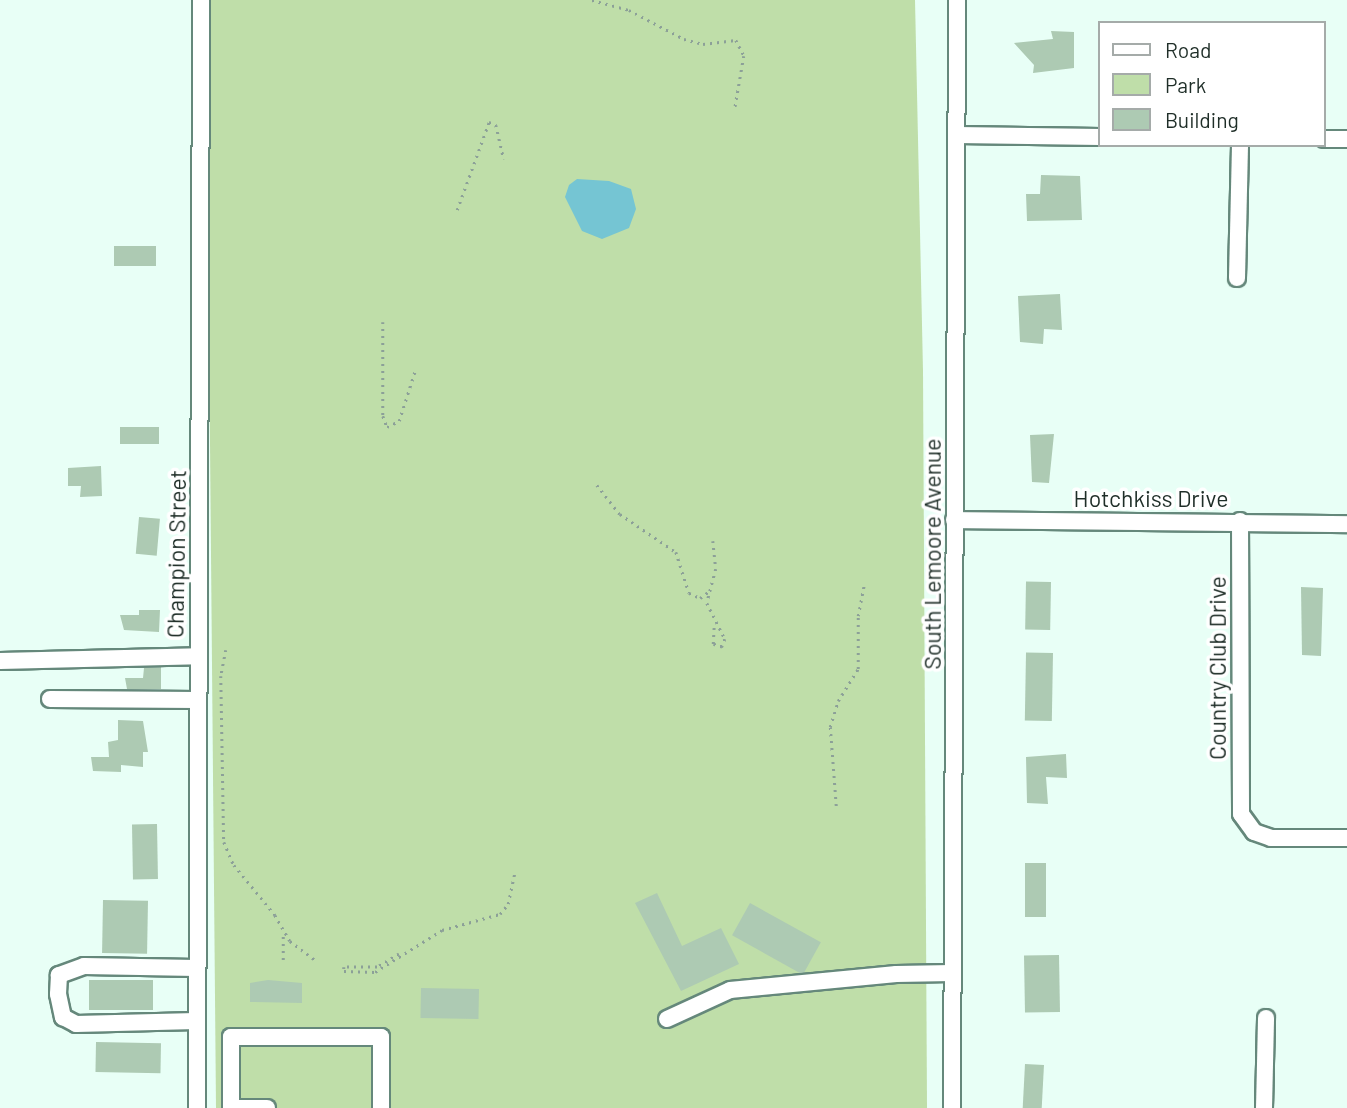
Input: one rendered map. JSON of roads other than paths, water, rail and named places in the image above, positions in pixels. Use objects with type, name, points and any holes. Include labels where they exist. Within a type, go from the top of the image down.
[{"type":"street","name":"Champion Street","points":[[197,1108],[195,968],[201,0]]},
{"type":"street","name":"South Lemoore Avenue","points":[[952,1108],[957,0]]},
{"type":"street","points":[[957,135],[1098,137]]},
{"type":"street","points":[[1326,139],[1347,139]]},
{"type":"street","points":[[1237,278],[1240,147]]},
{"type":"street","name":"Hotchkiss Drive","points":[[954,520],[1347,524]]},
{"type":"street","name":"Country Club Drive","points":[[1240,521],[1241,814],[1254,832],[1271,838],[1347,838]]},
{"type":"street","points":[[0,661],[198,656]]},
{"type":"street","points":[[50,699],[197,700]]},
{"type":"street","points":[[195,968],[84,966],[59,975],[58,993],[63,1017],[76,1024],[196,1021]]},
{"type":"street","points":[[667,1018],[730,990],[896,974],[952,974]]},
{"type":"street","points":[[1264,1108],[1266,1018]]},
{"type":"street","points":[[267,1108],[231,1108],[231,1037],[381,1037],[381,1108]]},
{"type":"water","points":[[577,179],[609,181],[631,189],[636,209],[629,228],[602,239],[582,231],[565,197],[569,185]]}]
